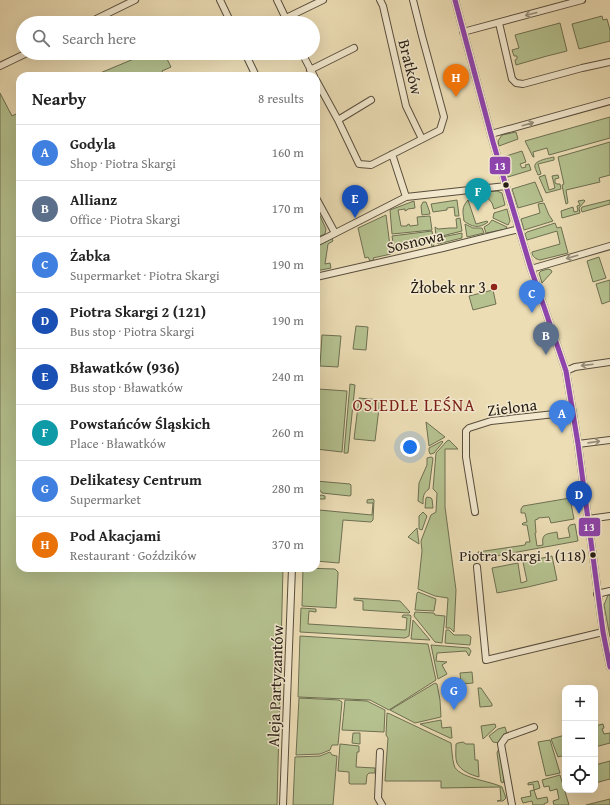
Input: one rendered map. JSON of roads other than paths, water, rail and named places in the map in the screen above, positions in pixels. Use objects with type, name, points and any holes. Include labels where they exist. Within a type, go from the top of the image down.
[{"type":"street","points":[[102,16],[135,0]]},
{"type":"street","points":[[220,0],[228,16]]},
{"type":"street","points":[[277,0],[285,16]]},
{"type":"street","points":[[294,16],[323,0]]},
{"type":"street","name":"Bratków","points":[[380,0],[406,106],[422,139]]},
{"type":"street","points":[[320,87],[338,120],[359,164],[371,165],[440,130],[444,117],[413,0]]},
{"type":"street","points":[[455,0],[506,186],[531,269],[566,371],[578,444],[602,632],[610,667]]},
{"type":"street","points":[[463,32],[582,0]]},
{"type":"street","points":[[498,23],[512,79],[516,83],[524,84],[610,62]]},
{"type":"street","points":[[305,60],[310,70],[354,48]]},
{"type":"street","points":[[0,66],[16,58]]},
{"type":"street","points":[[248,60],[254,72]]},
{"type":"street","points":[[338,120],[371,100]]},
{"type":"street","points":[[491,134],[610,101]]},
{"type":"street","points":[[392,154],[406,197]]},
{"type":"street","points":[[320,241],[406,197],[506,186]]},
{"type":"street","points":[[320,205],[335,233]]},
{"type":"street","name":"Sosnowa","points":[[320,275],[443,248],[519,229]]},
{"type":"street","points":[[531,269],[610,246]]},
{"type":"street","points":[[566,371],[575,367],[610,362]]},
{"type":"street","name":"Zielona","points":[[475,512],[466,457],[466,431],[469,428],[491,421],[573,412]]},
{"type":"street","points":[[578,444],[610,440]]},
{"type":"street","points":[[588,519],[610,516]]},
{"type":"street","points":[[477,567],[486,660],[602,632]]},
{"type":"street","name":"Aleja Partyzantów","points":[[283,805],[292,572]]},
{"type":"street","points":[[597,594],[610,591]]},
{"type":"street","points":[[512,805],[501,744],[506,737],[534,727]]},
{"type":"street","points":[[380,752],[378,798],[382,805]]},
{"type":"place","name":"Pod Akacjami","points":[[456,97]]},
{"type":"place","name":"Powstańców Śląskich","points":[[478,211]]},
{"type":"place","name":"Bławatków (936)","points":[[355,218]]},
{"type":"place","name":"Żłobek nr 3","points":[[494,287]]},
{"type":"place","name":"Żabka","points":[[532,313]]},
{"type":"place","name":"Allianz","points":[[546,355]]},
{"type":"place","name":"Godyla","points":[[562,433]]},
{"type":"place","name":"Piotra Skargi 2 (121)","points":[[579,514]]},
{"type":"place","name":"Piotra Skargi 1 (118)","points":[[593,555]]},
{"type":"place","name":"Delikatesy Centrum","points":[[454,710]]},
{"type":"district","name":"OSIEDLE LEŚNA","points":[[414,405]]}]
